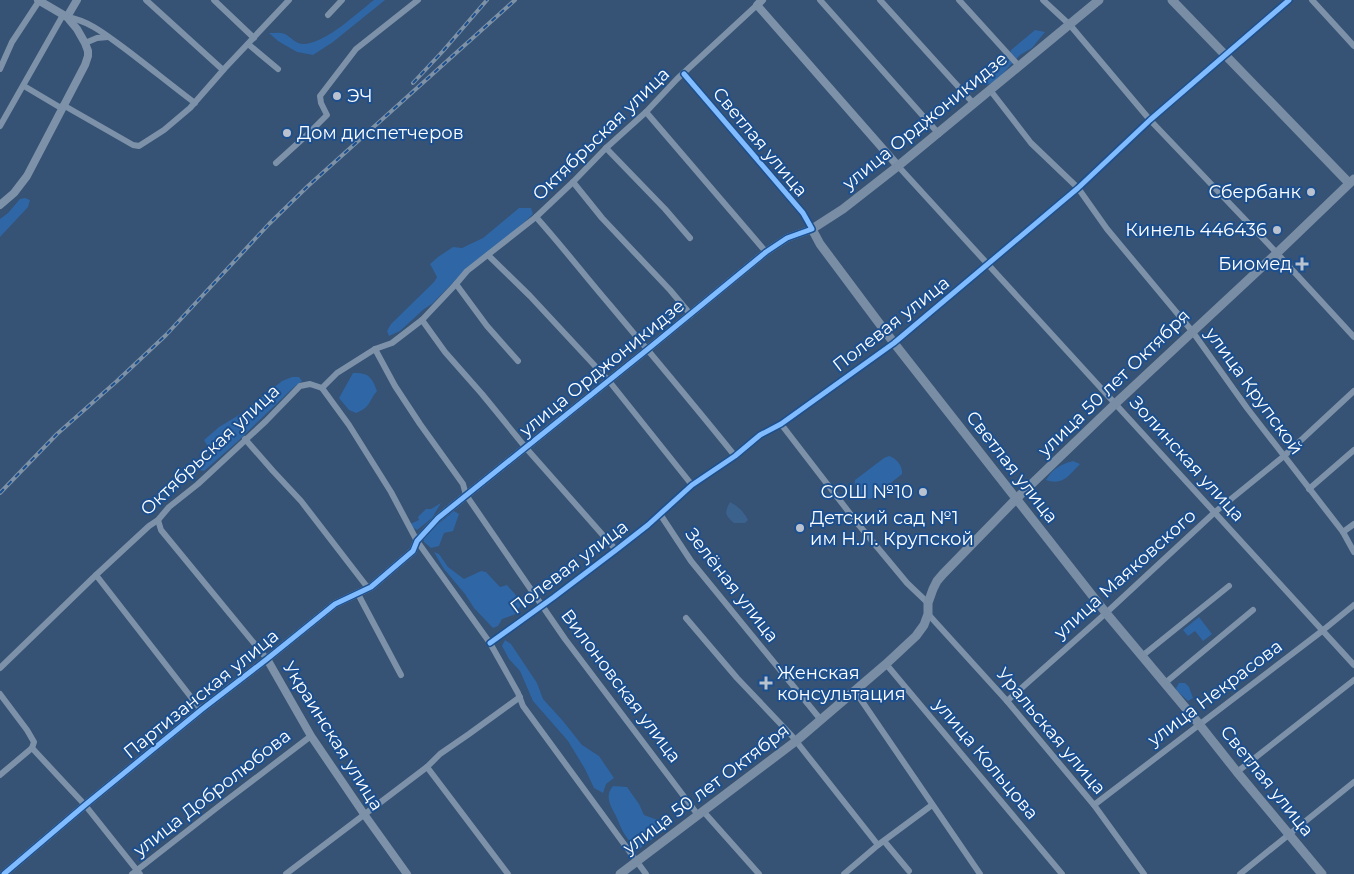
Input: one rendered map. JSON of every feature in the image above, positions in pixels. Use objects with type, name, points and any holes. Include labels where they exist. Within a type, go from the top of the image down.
[{"type":"main road","name":"улица Орджоникидзе","points":[[812,229],[843,209],[939,134],[1099,0]]},
{"type":"main road","points":[[1172,0],[1352,183]]},
{"type":"main road","name":"улица 50 лет Октября","points":[[620,874],[796,741],[916,636],[924,625],[928,614],[928,603],[933,589],[943,574],[1016,499],[1116,403],[1352,183]]},
{"type":"main road","name":"Светлая улица","points":[[812,229],[820,244],[894,343],[1106,613],[1200,724],[1237,772],[1322,874]]},
{"type":"street","points":[[0,69],[12,42],[38,0],[65,16],[86,22],[195,103]]},
{"type":"street","points":[[0,126],[65,16],[77,0]]},
{"type":"street","points":[[146,0],[223,70]]},
{"type":"street","points":[[214,0],[254,38]]},
{"type":"street","points":[[24,86],[133,145],[139,146],[164,130],[195,103],[223,70],[289,0]]},
{"type":"street","points":[[328,14],[342,0]]},
{"type":"street","points":[[276,163],[327,115],[320,96],[356,49],[418,0]]},
{"type":"street","points":[[820,0],[939,134]]},
{"type":"street","points":[[880,0],[974,104]]},
{"type":"street","points":[[959,0],[1018,66]]},
{"type":"street","points":[[1043,0],[1070,25],[1150,120],[1354,337]]},
{"type":"street","name":"Полевая улица","points":[[490,643],[616,550],[692,485],[736,456],[760,436],[781,424],[894,343],[1078,188],[1150,120],[1289,0]]},
{"type":"street","points":[[1312,0],[1354,46]]},
{"type":"street","name":"Октябрьская улица","points":[[0,668],[96,574],[158,520],[169,507],[198,484],[266,421],[300,386],[310,384],[322,388],[337,373],[375,349],[392,343],[422,320],[467,271],[536,217],[606,148],[646,112],[677,79],[760,2]]},
{"type":"street","name":"Золинская улица","points":[[760,2],[898,166],[1354,665]]},
{"type":"street","points":[[0,205],[21,185],[87,60],[88,50],[85,43],[65,16]]},
{"type":"street","points":[[85,43],[97,38],[108,37]]},
{"type":"street","points":[[248,44],[278,69]]},
{"type":"street","name":"Светлая улица","points":[[684,74],[803,213],[812,229]]},
{"type":"street","name":"улица Крупской","points":[[990,90],[1031,142],[1078,188],[1107,228],[1192,331],[1247,408],[1343,532],[1354,552]]},
{"type":"street","points":[[646,112],[766,252]]},
{"type":"street","points":[[606,148],[665,209],[690,238]]},
{"type":"street","points":[[573,182],[602,218],[691,314]]},
{"type":"street","points":[[536,217],[560,243],[736,456]]},
{"type":"street","name":"улица Орджоникидзе","points":[[417,541],[438,518],[766,252],[787,238],[812,229]]},
{"type":"street","points":[[488,255],[530,296],[609,381],[692,485]]},
{"type":"street","points":[[456,284],[487,326],[518,361]]},
{"type":"street","points":[[422,320],[445,352],[616,550]]},
{"type":"street","name":"Вилоновская улица","points":[[375,349],[395,386],[462,484],[466,495],[565,639],[700,813],[759,874]]},
{"type":"street","points":[[322,388],[349,425],[417,541],[490,643],[520,697],[523,706],[646,874]]},
{"type":"street","name":"улица Маяковского","points":[[1007,701],[1215,512],[1284,456],[1354,391]]},
{"type":"street","points":[[781,424],[858,524],[907,583],[928,603]]},
{"type":"street","points":[[245,439],[301,501],[368,588]]},
{"type":"street","points":[[1308,489],[1354,450]]},
{"type":"street","name":"Зелёная улица","points":[[660,514],[691,561],[821,720]]},
{"type":"street","name":"Украинская улица","points":[[158,520],[162,530],[267,659],[311,736],[407,874]]},
{"type":"street","points":[[1343,532],[1354,524]]},
{"type":"street","name":"Партизанская улица","points":[[4,874],[201,710],[335,604],[368,588],[413,551],[417,541]]},
{"type":"street","points":[[96,574],[201,710]]},
{"type":"street","points":[[1142,656],[1229,586]]},
{"type":"street","points":[[358,594],[401,675]]},
{"type":"street","name":"улица Некрасова","points":[[1094,805],[1322,631],[1354,604]]},
{"type":"street","points":[[1166,683],[1253,610]]},
{"type":"street","name":"Уральская улица","points":[[928,614],[1007,701],[1094,805],[1144,874]]},
{"type":"street","points":[[686,618],[737,678],[796,741],[878,845]]},
{"type":"street","name":"улица Кольцова","points":[[886,664],[1062,874]]},
{"type":"street","points":[[1237,772],[1354,680]]},
{"type":"street","points":[[855,691],[980,874]]},
{"type":"street","points":[[0,694],[34,742],[32,748],[0,776]]},
{"type":"street","points":[[286,874],[427,767],[440,754],[520,697]]},
{"type":"street","name":"улица Добролюбова","points":[[136,873],[222,802],[311,736]]},
{"type":"street","points":[[32,748],[85,805],[136,873]]},
{"type":"street","points":[[427,767],[508,874]]},
{"type":"street","points":[[1240,874],[1354,782]]},
{"type":"street","points":[[844,874],[878,845],[932,805]]},
{"type":"street","points":[[884,841],[909,870]]},
{"type":"shaded area","points":[[374,0],[385,0],[333,42],[313,55],[297,52],[278,41],[269,33],[285,34],[302,44],[314,42],[332,33]]},
{"type":"shaded area","points":[[1035,30],[1045,32],[1032,48],[1020,55],[994,83],[985,85],[982,80],[994,63],[1009,60],[1011,50]]},
{"type":"shaded area","points":[[20,199],[30,200],[28,207],[0,237],[0,219]]},
{"type":"shaded area","points":[[519,208],[531,208],[533,214],[511,235],[469,266],[432,304],[400,331],[389,336],[387,331],[391,324],[437,277],[430,264],[453,247],[462,248],[483,238]]},
{"type":"shaded area","points":[[353,373],[362,373],[369,376],[377,391],[367,406],[356,413],[349,410],[339,398]]},
{"type":"shaded area","points":[[292,377],[299,377],[302,381],[204,471],[196,469],[211,452],[204,440],[219,427],[244,412],[282,381]]},
{"type":"shaded area","points":[[889,456],[898,463],[902,474],[872,498],[865,499],[857,491],[855,480]]},
{"type":"shaded area","points":[[1073,461],[1080,464],[1065,478],[1057,482],[1046,480],[1057,468]]},
{"type":"shaded area","points":[[730,502],[745,514],[748,520],[745,523],[734,523],[727,516],[726,511]]},
{"type":"shaded area","points":[[441,503],[432,518],[417,530],[412,527],[410,524],[419,520],[418,517],[426,509],[431,509]]},
{"type":"shaded area","points":[[454,511],[459,514],[453,531],[444,533],[439,546],[431,548],[424,542],[424,539],[431,530]]},
{"type":"shaded area","points":[[434,552],[439,554],[448,567],[464,579],[481,571],[486,572],[500,587],[507,585],[521,605],[516,614],[502,619],[498,626],[493,628],[474,608],[444,569]]},
{"type":"shaded area","points":[[1199,617],[1212,634],[1203,641],[1195,631],[1188,636],[1183,630]]},
{"type":"shaded area","points":[[505,640],[511,644],[537,683],[543,699],[582,745],[599,756],[614,778],[606,784],[603,793],[594,788],[568,741],[533,701],[520,671],[509,659],[502,646]]},
{"type":"shaded area","points":[[1179,683],[1185,683],[1189,687],[1193,698],[1188,701],[1177,691],[1176,688]]},
{"type":"shaded area","points":[[613,786],[627,787],[644,815],[666,823],[666,828],[638,850],[630,842],[620,826],[610,805],[609,794]]},
{"type":"railway","points":[[413,83],[487,0]]},
{"type":"railway","points":[[0,493],[57,434],[166,335],[269,224],[308,186],[515,0]]},
{"type":"cycle path","points":[[490,643],[648,525],[692,485],[735,456],[760,435],[781,424],[894,343],[1078,188],[1150,120],[1289,0]]},
{"type":"cycle path","points":[[4,874],[201,710],[335,604],[371,587],[413,551],[417,541],[438,518],[766,252],[787,238],[812,229],[803,213],[684,74]]},
{"type":"place","name":"ЭЧ","points":[[337,96]]},
{"type":"place","name":"Дом диспетчеров","points":[[287,133]]},
{"type":"place","name":"Сбербанк","points":[[1311,192]]},
{"type":"place","name":"Кинель 446436","points":[[1277,230]]},
{"type":"place","name":"Биомед","points":[[1302,264]]},
{"type":"place","name":"СОШ №10","points":[[923,492]]},
{"type":"place","name":"Детский сад №1 им Н.Л. Крупской","points":[[800,528]]},
{"type":"place","name":"Женская консультация","points":[[766,683]]}]
